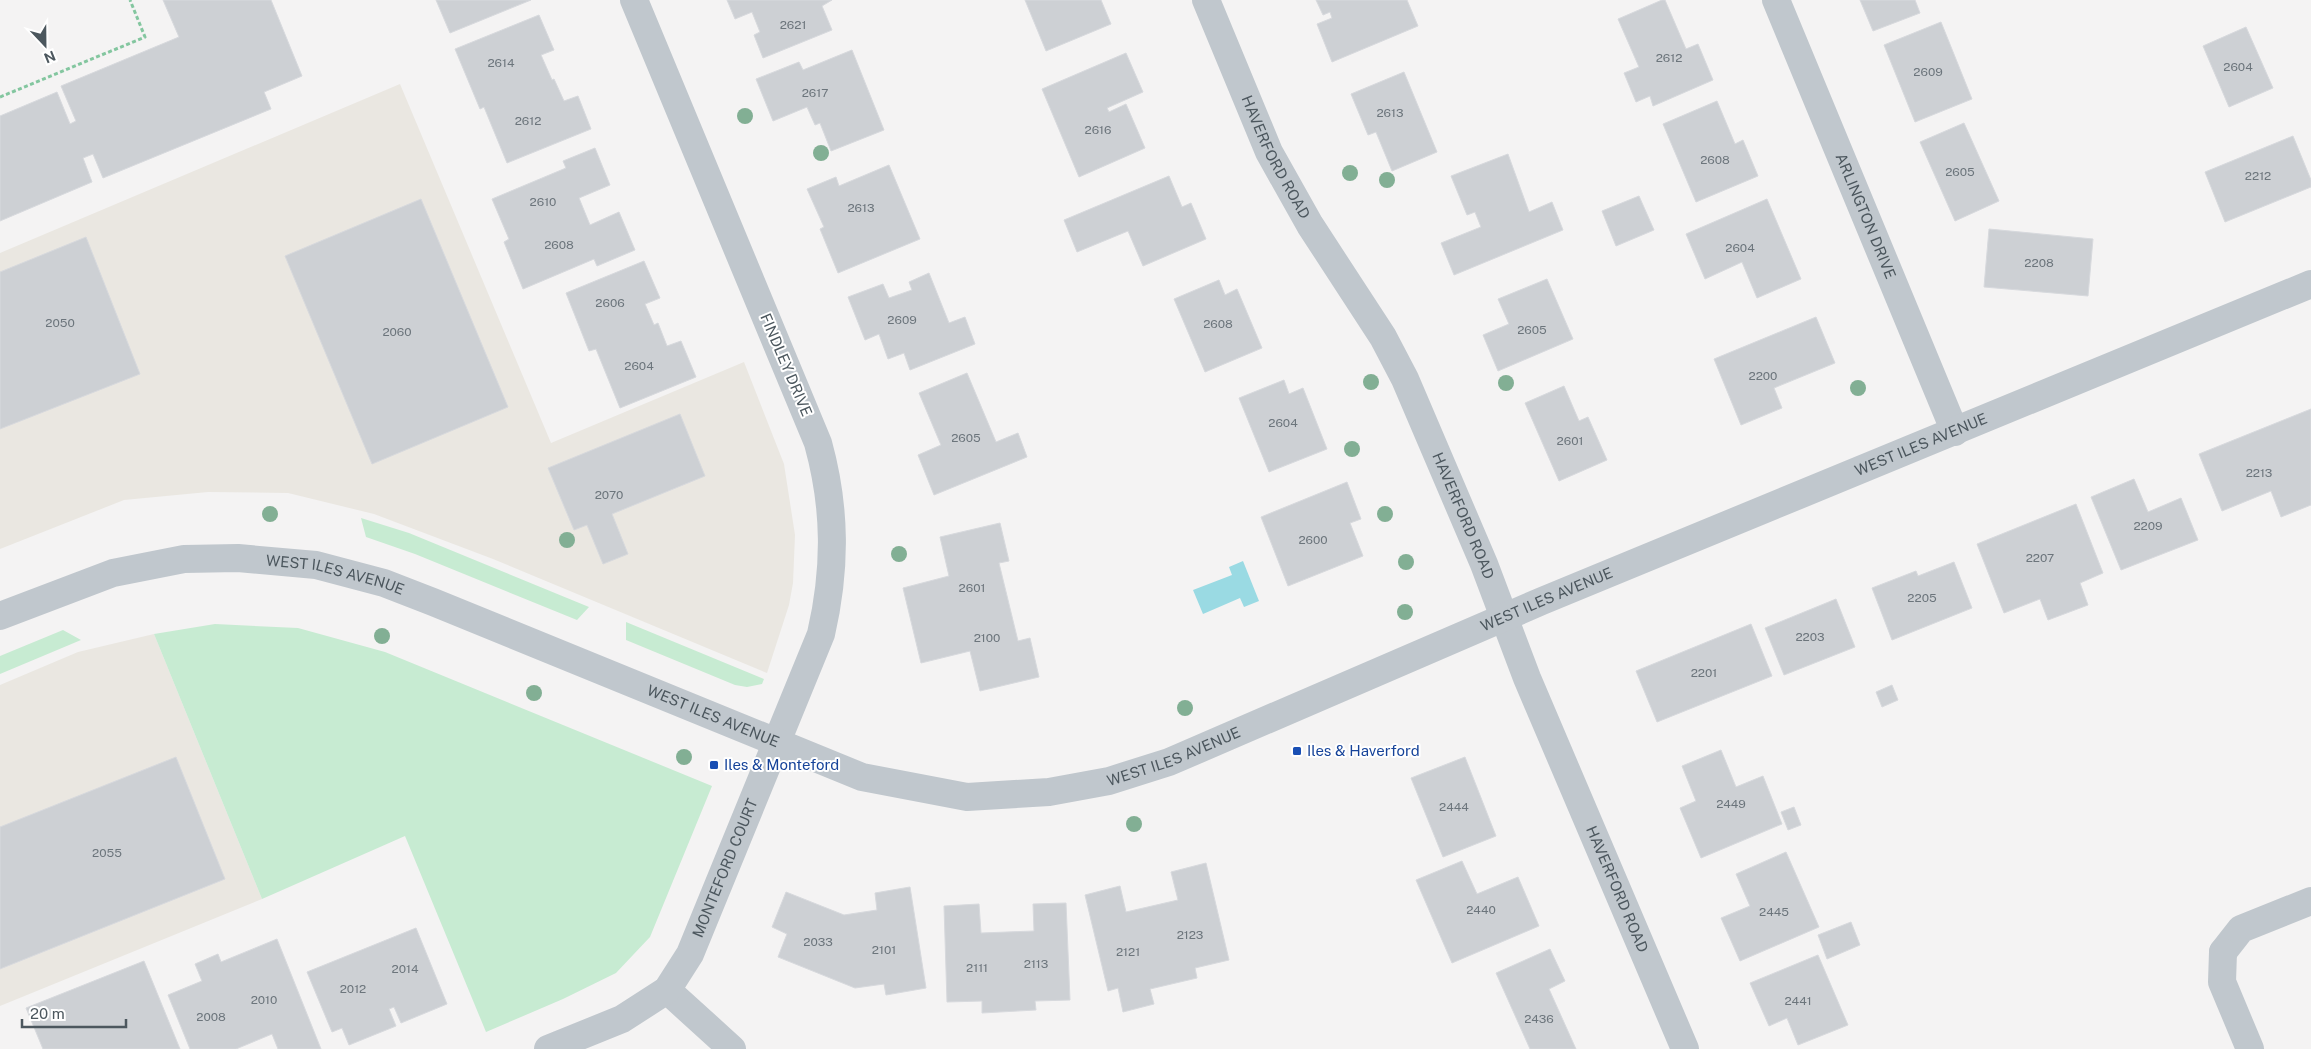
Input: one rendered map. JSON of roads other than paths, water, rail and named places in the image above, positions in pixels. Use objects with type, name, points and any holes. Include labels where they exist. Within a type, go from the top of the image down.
[{"type":"street","name":"FINDLEY DRIVE","points":[[634,0],[818,443],[826,473],[834,538],[829,600],[821,634],[776,743]]},
{"type":"street","name":"HAVERFORD ROAD","points":[[1206,0],[1269,152],[1310,225],[1382,337],[1405,379],[1443,465],[1505,618],[1527,678],[1686,1049]]},
{"type":"street","name":"ARLINGTON DRIVE","points":[[1776,0],[1955,432]]},
{"type":"street","name":"WEST ILES AVENUE","points":[[0,616],[113,573],[176,561],[238,558],[316,565],[384,583],[433,602],[862,777],[967,797],[1049,792],[1109,781],[1168,762],[1505,618],[2311,284]]},
{"type":"street","name":"MONTEFORD COURT","points":[[548,1049],[622,1019],[667,990],[690,954],[776,743]]},
{"type":"street","points":[[2250,1049],[2222,982],[2214,949],[2241,929],[2311,902]]},
{"type":"street","points":[[667,990],[732,1049]]},
{"type":"water","points":[[1243,561],[1259,601],[1244,607],[1240,598],[1203,614],[1193,590],[1232,575],[1229,567]]},
{"type":"place","name":"Iles & Haverford","points":[[1297,751]]},
{"type":"place","name":"Iles & Monteford","points":[[714,765]]}]
